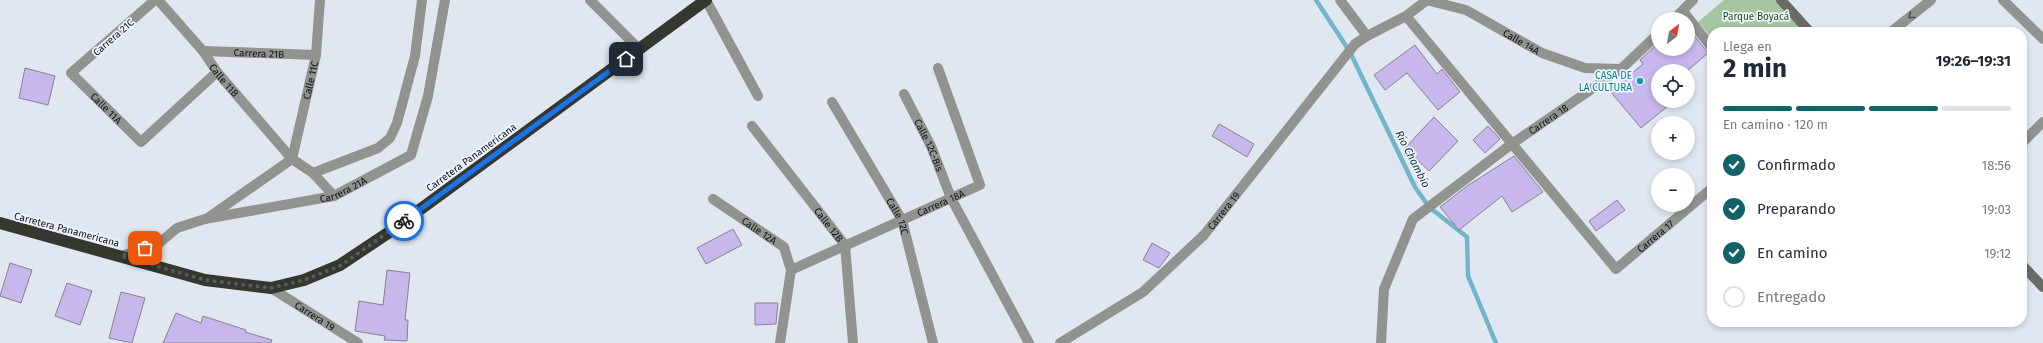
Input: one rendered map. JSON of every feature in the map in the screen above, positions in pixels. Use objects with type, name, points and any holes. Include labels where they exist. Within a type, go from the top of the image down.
[{"type":"highway","name":"Carretera Panamericana","points":[[0,223],[205,280],[271,288],[304,280],[340,266],[388,233],[706,0]]},
{"type":"main road","points":[[1781,0],[1805,27]]},
{"type":"main road","points":[[2027,270],[2043,288]]},
{"type":"street","name":"Calle 11B","points":[[157,0],[203,51],[217,72],[292,158],[313,173],[334,196]]},
{"type":"street","name":"Carrera 21C","points":[[71,73],[157,0]]},
{"type":"street","name":"Calle 11C","points":[[292,158],[316,56],[320,0]]},
{"type":"street","points":[[313,173],[378,148],[390,138],[397,123],[415,56],[422,0]]},
{"type":"street","name":"Carrera 21A","points":[[121,256],[157,245],[177,228],[205,219],[334,196],[412,154],[428,96],[445,0]]},
{"type":"street","points":[[590,0],[639,49]]},
{"type":"street","points":[[706,0],[758,96]]},
{"type":"street","points":[[1340,0],[1367,36]]},
{"type":"street","points":[[1427,0],[1406,16],[1513,143]]},
{"type":"street","name":"Calle 14A","points":[[1427,0],[1466,10],[1542,53],[1585,68],[1621,69]]},
{"type":"street","points":[[1693,0],[1683,11],[1707,42]]},
{"type":"street","points":[[1897,27],[1931,0]]},
{"type":"street","points":[[2003,0],[2043,39]]},
{"type":"street","name":"Carrera 19","points":[[1060,343],[1143,292],[1204,235],[1355,44],[1367,36],[1406,16]]},
{"type":"street","name":"Carrera 18","points":[[1381,343],[1384,289],[1413,219],[1513,143],[1621,69],[1651,41]]},
{"type":"street","name":"Carrera 21B","points":[[203,51],[316,56]]},
{"type":"street","name":"Carrera 18A","points":[[791,270],[980,185],[938,68]]},
{"type":"street","name":"Calle 11A","points":[[71,73],[141,142],[217,72]]},
{"type":"street","name":"Calle 12C-Bis","points":[[904,94],[931,146],[951,198],[1030,343]]},
{"type":"street","name":"Calle 12C","points":[[832,102],[902,220],[933,343]]},
{"type":"street","points":[[2027,138],[2043,122]]},
{"type":"street","name":"Calle 12B","points":[[752,126],[845,245],[853,343]]},
{"type":"street","name":"Carrera 17","points":[[1513,143],[1616,269],[1707,192]]},
{"type":"street","points":[[205,219],[292,158]]},
{"type":"street","name":"Calle 12A","points":[[713,199],[784,247],[791,270],[780,343]]},
{"type":"street","name":"Carrera 19","points":[[271,288],[358,343]]},
{"type":"green space","name":"Parque Boyacá","points":[[1724,0],[1778,0],[1805,27],[1707,27],[1707,32],[1698,22]]},
{"type":"building","name":"CASA DE LA CULTURA","points":[[1695,37],[1707,52],[1707,54],[1695,64],[1651,64],[1651,108],[1665,108],[1656,116],[1651,116],[1651,120],[1641,128],[1610,91],[1643,64],[1640,60],[1651,50],[1651,56],[1695,56]]},
{"type":"building","points":[[1415,45],[1437,74],[1442,69],[1460,92],[1438,110],[1407,73],[1385,90],[1374,75]]},
{"type":"building","points":[[25,68],[55,76],[48,105],[19,98]]},
{"type":"building","points":[[1434,117],[1458,141],[1429,171],[1405,148]]},
{"type":"building","points":[[1219,124],[1254,144],[1247,157],[1212,136]]},
{"type":"building","points":[[1488,126],[1500,139],[1485,153],[1473,140]]},
{"type":"building","points":[[1514,156],[1543,192],[1512,212],[1502,196],[1459,230],[1440,207],[1467,186]]},
{"type":"building","points":[[1617,200],[1625,210],[1596,231],[1589,221]]},
{"type":"building","points":[[733,229],[742,245],[706,264],[697,248]]},
{"type":"building","points":[[1152,243],[1170,253],[1159,268],[1143,260]]},
{"type":"building","points":[[10,263],[32,270],[21,303],[0,296]]},
{"type":"building","points":[[387,270],[410,273],[405,320],[408,320],[407,341],[384,340],[385,336],[355,331],[359,301],[383,305]]},
{"type":"building","points":[[67,283],[92,291],[80,325],[55,316]]},
{"type":"building","points":[[121,292],[145,298],[132,343],[109,338]]},
{"type":"building","points":[[755,303],[778,303],[776,324],[755,325]]},
{"type":"building","points":[[176,313],[201,323],[203,316],[246,330],[245,332],[272,340],[271,343],[163,343]]},
{"type":"waterway","name":"Río Chambío","points":[[1316,0],[1350,52],[1415,187],[1429,207],[1467,237],[1468,276],[1496,343]]},
{"type":"way so far","points":[[145,248],[121,256],[205,280],[271,288],[304,280],[340,266],[404,221]]},
{"type":"place","name":"CASA DE LA CULTURA","points":[[1640,81]]},
{"type":"route","points":[[404,221],[626,59]]}]
